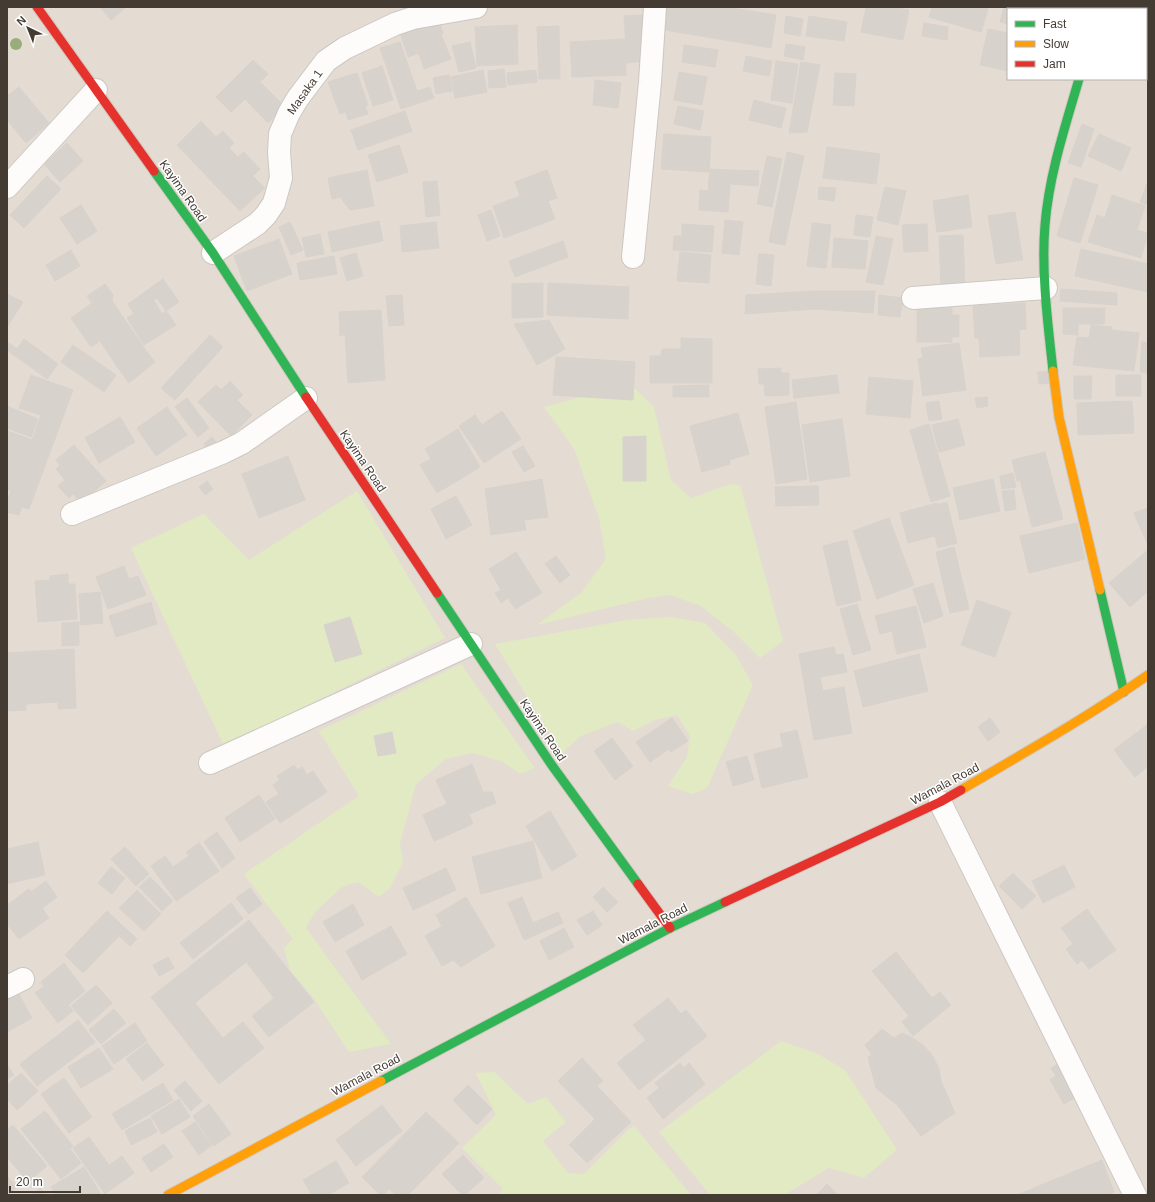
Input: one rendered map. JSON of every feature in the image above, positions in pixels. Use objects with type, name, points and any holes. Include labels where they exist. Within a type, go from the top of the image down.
[{"type":"street","name":"Kayima Road","points":[[37,7],[213,253],[306,398],[551,764],[670,928]]},
{"type":"street","name":"Masaka 1","points":[[213,253],[257,224],[266,215],[274,203],[281,178],[280,134],[289,113],[298,98],[326,61],[345,48],[395,24],[413,18],[476,7]]},
{"type":"street","points":[[633,257],[650,82],[655,7]]},
{"type":"street","points":[[1079,80],[1056,160],[1044,224],[1044,270],[1049,346],[1059,417],[1124,692]]},
{"type":"street","points":[[7,186],[96,90]]},
{"type":"street","points":[[914,298],[1046,288]]},
{"type":"street","points":[[72,514],[224,452],[242,443],[306,398]]},
{"type":"street","points":[[210,764],[471,644]]},
{"type":"street","name":"Wamala Road","points":[[168,1195],[670,928],[940,802],[1124,692],[1148,675]]},
{"type":"street","points":[[940,802],[1134,1195],[1148,1192]]},
{"type":"shaded area","points":[[7,7],[1148,7],[1148,1195],[7,1195]]},
{"type":"green space","points":[[630,384],[654,407],[671,480],[691,498],[731,484],[740,485],[783,641],[760,658],[735,633],[701,606],[670,595],[648,598],[537,625],[582,592],[606,559],[599,518],[574,449],[544,407]]},
{"type":"green space","points":[[357,491],[445,638],[224,746],[131,548],[204,514],[249,560]]},
{"type":"green space","points":[[670,617],[705,623],[735,654],[753,685],[707,788],[692,794],[668,786],[687,757],[690,736],[677,715],[655,720],[633,731],[618,722],[581,736],[562,753],[495,644],[627,620]]},
{"type":"green space","points":[[461,664],[535,768],[520,774],[503,762],[473,753],[446,759],[416,784],[400,843],[403,863],[390,888],[379,897],[358,882],[342,887],[315,912],[306,928],[391,1044],[349,1052],[312,996],[290,970],[284,948],[293,939],[244,874],[359,796],[319,731]]},
{"type":"green space","points":[[781,1041],[816,1053],[845,1070],[897,1150],[864,1178],[829,1168],[784,1195],[710,1195],[659,1132]]},
{"type":"green space","points":[[494,1072],[528,1104],[546,1097],[566,1122],[543,1141],[568,1173],[584,1174],[628,1130],[634,1126],[691,1195],[498,1195],[503,1189],[462,1148],[496,1115],[476,1073]]},
{"type":"building","points":[[100,7],[126,7],[111,20]]},
{"type":"building","points":[[663,7],[726,7],[776,15],[771,48],[659,29]]},
{"type":"building","points":[[866,7],[890,7],[909,10],[903,40],[861,32]]},
{"type":"building","points":[[932,7],[983,7],[988,9],[981,32],[929,17]]},
{"type":"building","points":[[1004,7],[1030,8],[1007,8],[1007,24],[1000,22]]},
{"type":"building","points":[[643,15],[645,61],[627,63],[624,16]]},
{"type":"building","points":[[786,16],[803,19],[800,36],[784,33]]},
{"type":"building","points":[[809,16],[847,22],[844,41],[806,36]]},
{"type":"building","points":[[439,21],[443,33],[441,34],[451,59],[424,69],[419,53],[408,57],[401,35]]},
{"type":"building","points":[[924,23],[948,27],[947,40],[922,36]]},
{"type":"building","points":[[517,25],[518,64],[477,66],[475,27]]},
{"type":"building","points":[[559,26],[560,79],[539,79],[537,27]]},
{"type":"building","points":[[988,29],[1007,33],[1007,71],[980,65]]},
{"type":"building","points":[[625,39],[626,75],[572,77],[570,42]]},
{"type":"building","points":[[400,42],[417,91],[430,87],[434,98],[401,109],[380,48]]},
{"type":"building","points":[[470,42],[476,68],[459,72],[452,46]]},
{"type":"building","points":[[786,44],[805,47],[803,60],[784,56]]},
{"type":"building","points":[[684,45],[718,50],[715,67],[682,62]]},
{"type":"building","points":[[746,56],[772,61],[769,76],[743,71]]},
{"type":"building","points":[[253,60],[268,74],[260,82],[284,106],[268,123],[245,99],[231,112],[216,97]]},
{"type":"building","points":[[776,61],[798,64],[792,103],[771,100]]},
{"type":"building","points":[[801,62],[820,65],[807,132],[789,133]]},
{"type":"building","points":[[382,66],[393,100],[373,106],[362,73]]},
{"type":"building","points":[[504,69],[506,87],[489,88],[488,71]]},
{"type":"building","points":[[483,70],[487,92],[455,98],[451,77]]},
{"type":"building","points":[[536,70],[537,82],[508,85],[507,73]]},
{"type":"building","points":[[679,72],[707,77],[702,105],[674,100]]},
{"type":"building","points":[[357,73],[368,105],[365,106],[368,114],[348,120],[346,112],[340,114],[328,82]]},
{"type":"building","points":[[835,73],[856,74],[854,106],[833,105]]},
{"type":"building","points":[[449,75],[452,91],[436,94],[433,78]]},
{"type":"building","points":[[595,80],[621,83],[618,108],[593,105]]},
{"type":"building","points":[[19,87],[49,123],[26,143],[7,120],[7,96]]},
{"type":"building","points":[[754,100],[786,108],[781,128],[749,120]]},
{"type":"building","points":[[678,106],[704,111],[700,130],[674,124]]},
{"type":"building","points":[[405,111],[412,131],[358,150],[351,130]]},
{"type":"building","points":[[201,121],[216,137],[223,131],[234,143],[229,148],[238,157],[244,152],[260,169],[253,176],[265,188],[240,211],[177,145]]},
{"type":"building","points":[[1082,124],[1094,129],[1081,167],[1068,163]]},
{"type":"building","points":[[664,134],[711,137],[709,172],[661,169]]},
{"type":"building","points":[[1099,134],[1131,148],[1121,171],[1088,156]]},
{"type":"building","points":[[67,143],[83,161],[60,182],[44,164]]},
{"type":"building","points":[[399,145],[408,172],[377,182],[368,155]]},
{"type":"building","points":[[827,147],[880,154],[876,184],[823,178]]},
{"type":"building","points":[[787,152],[804,156],[785,245],[769,242]]},
{"type":"building","points":[[767,156],[782,159],[772,207],[757,204]]},
{"type":"building","points":[[710,169],[731,170],[728,212],[699,210],[700,190],[708,191]]},
{"type":"building","points":[[367,170],[374,206],[350,210],[340,197],[332,199],[328,178]]},
{"type":"building","points":[[547,170],[557,198],[548,201],[555,219],[504,238],[493,206],[520,196],[515,182]]},
{"type":"building","points":[[732,170],[759,171],[758,186],[731,184]]},
{"type":"building","points":[[47,176],[61,189],[24,228],[10,215]]},
{"type":"building","points":[[1074,178],[1098,185],[1080,243],[1057,236]]},
{"type":"building","points":[[437,181],[440,215],[426,217],[423,182]]},
{"type":"building","points":[[1148,181],[1148,205],[1140,202]]},
{"type":"building","points":[[819,187],[836,188],[834,201],[818,199]]},
{"type":"building","points":[[885,187],[906,191],[898,225],[877,220]]},
{"type":"building","points":[[968,195],[972,227],[937,232],[933,201]]},
{"type":"building","points":[[1112,195],[1145,206],[1137,230],[1148,233],[1141,258],[1088,242],[1097,215],[1105,218]]},
{"type":"building","points":[[81,205],[97,231],[77,244],[60,218]]},
{"type":"building","points":[[491,210],[500,236],[487,241],[478,215]]},
{"type":"building","points":[[1015,212],[1023,260],[996,264],[988,216]]},
{"type":"building","points":[[856,215],[873,217],[870,237],[854,235]]},
{"type":"building","points":[[725,220],[743,222],[739,255],[722,253]]},
{"type":"building","points":[[379,221],[383,241],[332,252],[328,232]]},
{"type":"building","points":[[290,222],[303,250],[291,255],[279,227]]},
{"type":"building","points":[[436,222],[439,248],[402,252],[400,226]]},
{"type":"building","points":[[812,223],[831,225],[826,268],[807,266]]},
{"type":"building","points":[[682,224],[714,226],[712,252],[673,250],[674,236],[682,236]]},
{"type":"building","points":[[927,224],[928,251],[904,252],[902,225]]},
{"type":"building","points":[[320,234],[324,254],[306,257],[302,238]]},
{"type":"building","points":[[963,235],[965,286],[941,287],[939,236]]},
{"type":"building","points":[[876,236],[893,239],[883,285],[866,282]]},
{"type":"building","points":[[834,238],[868,241],[865,269],[832,267]]},
{"type":"building","points":[[279,239],[292,274],[247,291],[234,256]]},
{"type":"building","points":[[563,241],[568,257],[515,277],[509,261]]},
{"type":"building","points":[[1081,249],[1148,264],[1148,292],[1075,276]]},
{"type":"building","points":[[71,250],[80,266],[55,281],[46,265]]},
{"type":"building","points":[[680,252],[711,255],[709,283],[677,281]]},
{"type":"building","points":[[356,253],[363,276],[347,281],[340,258]]},
{"type":"building","points":[[759,254],[774,255],[771,286],[756,284]]},
{"type":"building","points":[[334,256],[337,274],[300,280],[297,263]]},
{"type":"building","points":[[163,279],[179,302],[166,311],[157,298],[134,314],[128,304]]},
{"type":"building","points":[[543,283],[543,317],[512,318],[512,284]]},
{"type":"building","points":[[548,283],[629,287],[628,319],[547,315]]},
{"type":"building","points":[[105,284],[113,295],[112,301],[145,349],[118,368],[100,341],[91,347],[71,318],[92,303],[87,296]]},
{"type":"building","points":[[1061,289],[1117,293],[1117,305],[1060,301]]},
{"type":"building","points":[[815,291],[875,291],[873,313],[816,309],[745,314],[746,295]]},
{"type":"building","points":[[7,294],[23,302],[7,327]]},
{"type":"building","points":[[402,295],[404,325],[389,326],[386,296]]},
{"type":"building","points":[[879,295],[903,298],[900,317],[878,315]]},
{"type":"building","points":[[154,301],[162,314],[166,311],[176,325],[144,345],[127,318]]},
{"type":"building","points":[[1025,303],[1026,329],[1019,330],[1020,355],[980,357],[979,338],[975,338],[973,306]]},
{"type":"building","points":[[917,308],[952,308],[952,315],[959,315],[959,337],[952,337],[952,342],[917,342]]},
{"type":"building","points":[[1063,308],[1105,308],[1104,324],[1078,324],[1078,335],[1063,334]]},
{"type":"building","points":[[381,310],[385,380],[348,383],[345,334],[340,336],[339,312]]},
{"type":"building","points":[[549,320],[565,349],[537,365],[514,324]]},
{"type":"building","points":[[1091,325],[1112,327],[1111,330],[1139,333],[1134,371],[1073,365],[1077,337],[1089,338]]},
{"type":"building","points":[[210,335],[223,347],[175,400],[161,388]]},
{"type":"building","points":[[681,338],[712,339],[712,383],[650,383],[650,356],[661,356],[662,349],[681,349]]},
{"type":"building","points":[[24,339],[58,364],[47,379],[7,350],[9,343],[17,349]]},
{"type":"building","points":[[1142,342],[1148,343],[1148,373],[1140,372]]},
{"type":"building","points":[[959,343],[966,390],[923,396],[918,359],[923,358],[921,348]]},
{"type":"building","points":[[73,345],[116,375],[104,392],[61,362]]},
{"type":"building","points":[[145,349],[155,362],[129,383],[118,368]]},
{"type":"building","points":[[556,357],[635,362],[633,400],[553,395]]},
{"type":"building","points":[[781,368],[781,373],[789,373],[789,395],[765,396],[764,384],[759,384],[758,369]]},
{"type":"building","points":[[1052,371],[1053,383],[1039,384],[1038,372]]},
{"type":"building","points":[[31,375],[73,390],[29,509],[22,507],[19,515],[7,512],[7,502],[11,491],[7,489],[7,435],[8,431],[32,440],[41,415],[19,408]]},
{"type":"building","points":[[837,375],[839,393],[794,398],[792,380]]},
{"type":"building","points":[[1116,375],[1141,375],[1141,396],[1116,396]]},
{"type":"building","points":[[1074,376],[1092,376],[1091,399],[1074,399]]},
{"type":"building","points":[[869,377],[913,381],[910,418],[866,414]]},
{"type":"building","points":[[230,381],[243,395],[237,400],[252,415],[231,436],[198,402],[216,385],[221,390]]},
{"type":"building","points":[[709,385],[709,397],[673,397],[673,386]]},
{"type":"building","points":[[987,397],[988,406],[977,408],[975,398]]},
{"type":"building","points":[[187,398],[209,428],[198,437],[175,407]]},
{"type":"building","points":[[939,401],[942,419],[929,421],[926,403]]},
{"type":"building","points":[[1132,401],[1134,433],[1078,435],[1077,403]]},
{"type":"building","points":[[796,402],[807,479],[776,484],[765,407]]},
{"type":"building","points":[[7,406],[38,419],[31,437],[7,428]]},
{"type":"building","points":[[167,407],[187,435],[156,456],[137,428]]},
{"type":"building","points":[[502,411],[521,439],[484,463],[459,426],[475,415],[482,425]]},
{"type":"building","points":[[738,413],[749,454],[729,460],[730,464],[702,472],[690,426]]},
{"type":"building","points":[[120,417],[135,442],[99,463],[85,438]]},
{"type":"building","points":[[842,419],[850,476],[810,482],[802,425]]},
{"type":"building","points":[[958,419],[965,445],[939,452],[932,425]]},
{"type":"building","points":[[929,424],[950,496],[931,502],[910,430]]},
{"type":"building","points":[[458,429],[480,467],[437,493],[420,465],[431,459],[425,449]]},
{"type":"building","points":[[646,436],[646,481],[623,481],[623,437]]},
{"type":"building","points":[[212,437],[219,446],[210,452],[204,444]]},
{"type":"building","points":[[74,445],[106,481],[81,503],[73,494],[69,498],[58,486],[65,480],[56,469],[60,465],[56,460]]},
{"type":"building","points":[[523,446],[535,466],[524,472],[512,452]]},
{"type":"building","points":[[1045,452],[1063,519],[1032,527],[1020,480],[1017,481],[1012,460]]},
{"type":"building","points":[[288,456],[305,500],[259,518],[242,474]]},
{"type":"building","points":[[1013,473],[1016,487],[1002,489],[1000,476]]},
{"type":"building","points":[[542,479],[548,517],[524,520],[526,530],[491,535],[485,489]]},
{"type":"building","points":[[993,479],[1000,511],[960,520],[953,488]]},
{"type":"building","points":[[207,481],[213,489],[205,495],[199,487]]},
{"type":"building","points":[[818,486],[819,505],[776,506],[775,487]]},
{"type":"building","points":[[1014,490],[1016,509],[1005,511],[1002,491]]},
{"type":"building","points":[[456,496],[472,525],[446,539],[431,509]]},
{"type":"building","points":[[947,502],[957,543],[938,548],[935,536],[908,543],[900,513],[937,503],[937,505]]},
{"type":"building","points":[[1148,508],[1148,545],[1134,513]]},
{"type":"building","points":[[889,518],[914,585],[877,599],[853,531]]},
{"type":"building","points":[[1077,523],[1085,559],[1029,573],[1020,536]]},
{"type":"building","points":[[847,540],[861,600],[837,606],[823,546]]},
{"type":"building","points":[[954,547],[969,609],[950,613],[936,552]]},
{"type":"building","points":[[1148,550],[1148,591],[1130,607],[1109,583]]},
{"type":"building","points":[[516,552],[542,593],[515,609],[508,598],[501,603],[495,593],[501,590],[489,569]]},
{"type":"building","points":[[556,556],[570,575],[560,583],[545,564]]},
{"type":"building","points":[[124,566],[129,579],[138,576],[146,595],[108,609],[96,577]]},
{"type":"building","points":[[68,574],[68,584],[75,584],[77,619],[38,622],[35,581],[50,580],[50,576]]},
{"type":"building","points":[[933,583],[943,616],[924,623],[913,589]]},
{"type":"building","points":[[100,592],[103,623],[81,625],[79,594]]},
{"type":"building","points":[[977,600],[1011,612],[995,657],[961,645]]},
{"type":"building","points":[[151,602],[157,624],[116,637],[109,616]]},
{"type":"building","points":[[857,604],[871,650],[853,655],[840,609]]},
{"type":"building","points":[[916,606],[926,647],[897,654],[892,631],[880,634],[875,616]]},
{"type":"building","points":[[350,617],[362,654],[335,662],[324,625]]},
{"type":"building","points":[[79,622],[79,645],[62,646],[62,623]]},
{"type":"building","points":[[834,647],[836,655],[843,654],[847,672],[820,677],[823,691],[844,687],[852,733],[814,740],[799,654]]},
{"type":"building","points":[[74,649],[76,708],[58,709],[58,702],[26,704],[26,710],[8,711],[7,653]]},
{"type":"building","points":[[919,654],[928,691],[863,707],[854,671]]},
{"type":"building","points":[[672,718],[688,741],[671,752],[669,749],[650,762],[636,742]]},
{"type":"building","points":[[990,718],[1000,732],[988,741],[978,727]]},
{"type":"building","points":[[1148,724],[1148,766],[1135,777],[1114,750]]},
{"type":"building","points":[[797,730],[808,777],[762,788],[754,754],[783,747],[780,734]]},
{"type":"building","points":[[392,732],[396,753],[378,756],[374,736]]},
{"type":"building","points":[[612,738],[633,766],[615,780],[594,751]]},
{"type":"building","points":[[747,756],[754,780],[733,786],[726,762]]},
{"type":"building","points":[[472,764],[483,792],[492,792],[496,803],[469,814],[473,824],[434,841],[423,815],[447,804],[436,780]]},
{"type":"building","points":[[294,765],[297,770],[302,767],[307,775],[313,771],[327,792],[280,823],[266,802],[279,794],[273,785],[280,780],[277,776]]},
{"type":"building","points":[[259,795],[275,819],[240,842],[225,818]]},
{"type":"building","points":[[550,811],[577,856],[552,871],[526,826]]},
{"type":"building","points":[[217,832],[235,858],[222,868],[204,842]]},
{"type":"building","points":[[533,841],[542,878],[481,894],[472,857]]},
{"type":"building","points":[[38,842],[45,875],[7,884],[7,849]]},
{"type":"building","points":[[199,843],[219,871],[176,901],[151,866],[165,856],[173,867],[189,856],[186,852]]},
{"type":"building","points":[[125,847],[149,874],[136,886],[111,859]]},
{"type":"building","points":[[1064,865],[1075,887],[1043,903],[1032,881]]},
{"type":"building","points":[[111,867],[125,878],[112,894],[98,883]]},
{"type":"building","points":[[446,868],[456,890],[413,910],[403,888]]},
{"type":"building","points":[[1013,873],[1036,896],[1022,909],[999,886]]},
{"type":"building","points":[[150,877],[173,901],[162,911],[139,887]]},
{"type":"building","points":[[46,881],[57,897],[42,908],[49,918],[19,939],[7,924],[7,905],[29,889],[31,892]]},
{"type":"building","points":[[603,887],[618,902],[607,912],[593,897]]},
{"type":"building","points":[[250,888],[262,904],[249,914],[236,898]]},
{"type":"building","points":[[137,890],[161,914],[144,931],[119,908]]},
{"type":"building","points":[[466,897],[495,946],[461,967],[453,960],[442,966],[425,936],[442,926],[436,915]]},
{"type":"building","points":[[522,897],[533,923],[558,912],[563,923],[524,940],[508,903]]},
{"type":"building","points":[[231,903],[243,919],[193,959],[180,943]]},
{"type":"building","points":[[353,904],[364,925],[335,942],[323,922]]},
{"type":"building","points":[[1087,909],[1116,950],[1089,969],[1082,960],[1077,964],[1066,949],[1073,944],[1061,928]]},
{"type":"building","points":[[107,911],[137,939],[130,946],[119,936],[83,973],[65,955]]},
{"type":"building","points":[[593,911],[602,925],[587,935],[577,920]]},
{"type":"building","points":[[249,920],[314,1002],[269,1037],[252,1016],[274,998],[246,962],[195,1003],[223,1038],[243,1022],[264,1048],[219,1084],[151,997]]},
{"type":"building","points":[[391,926],[407,954],[362,980],[346,951]]},
{"type":"building","points":[[564,928],[574,947],[549,960],[540,941]]},
{"type":"building","points":[[896,952],[932,998],[940,992],[951,1005],[913,1036],[902,1022],[909,1016],[872,971]]},
{"type":"building","points":[[168,957],[174,968],[159,976],[153,965]]},
{"type":"building","points":[[64,963],[85,991],[68,1005],[73,1011],[58,1023],[35,993],[44,986],[41,982]]},
{"type":"building","points":[[96,985],[112,1003],[88,1025],[71,1006]]},
{"type":"building","points":[[16,989],[32,1018],[7,1032],[7,994]]},
{"type":"building","points":[[668,998],[681,1014],[686,1010],[707,1036],[639,1090],[617,1063],[646,1040],[633,1025]]},
{"type":"building","points":[[114,1009],[126,1023],[101,1044],[89,1030]]},
{"type":"building","points":[[78,1020],[95,1042],[37,1086],[20,1064]]},
{"type":"building","points":[[135,1023],[147,1041],[114,1064],[102,1046]]},
{"type":"building","points":[[882,1029],[894,1038],[902,1033],[913,1038],[924,1046],[932,1055],[939,1069],[941,1081],[955,1113],[921,1136],[898,1106],[876,1088],[868,1057],[872,1055],[865,1045]]},
{"type":"building","points":[[147,1043],[164,1065],[143,1081],[126,1059]]},
{"type":"building","points":[[99,1048],[113,1069],[81,1088],[68,1067]]},
{"type":"building","points":[[582,1058],[603,1081],[597,1086],[631,1122],[587,1163],[569,1145],[595,1119],[558,1081]]},
{"type":"building","points":[[1064,1061],[1082,1094],[1064,1104],[1050,1080],[1056,1076],[1051,1068]]},
{"type":"building","points":[[680,1063],[684,1068],[689,1063],[705,1084],[663,1119],[647,1098],[659,1088],[655,1083]]},
{"type":"building","points":[[7,1065],[14,1075],[7,1079]]},
{"type":"building","points":[[21,1073],[38,1091],[17,1110],[7,1099],[7,1085]]},
{"type":"building","points":[[64,1078],[92,1117],[69,1133],[41,1094]]},
{"type":"building","points":[[185,1081],[202,1101],[191,1111],[174,1090]]},
{"type":"building","points":[[163,1083],[173,1100],[122,1130],[112,1114]]},
{"type":"building","points":[[468,1085],[492,1109],[477,1125],[453,1100]]},
{"type":"building","points":[[179,1099],[190,1117],[162,1134],[151,1116]]},
{"type":"building","points":[[209,1104],[231,1134],[214,1146],[193,1116]]},
{"type":"building","points":[[382,1105],[402,1131],[356,1166],[336,1140]]},
{"type":"building","points":[[45,1111],[73,1146],[70,1149],[81,1163],[61,1179],[21,1129]]},
{"type":"building","points":[[426,1112],[459,1143],[408,1195],[396,1195],[389,1189],[383,1195],[380,1195],[362,1177]]},
{"type":"building","points":[[150,1118],[157,1132],[131,1145],[125,1131]]},
{"type":"building","points":[[195,1122],[212,1145],[199,1155],[182,1131]]},
{"type":"building","points":[[13,1125],[47,1166],[28,1182],[7,1157],[7,1130]]},
{"type":"building","points":[[89,1137],[109,1165],[122,1156],[134,1173],[105,1194],[73,1148]]},
{"type":"building","points":[[164,1144],[173,1157],[151,1172],[142,1158]]},
{"type":"building","points":[[463,1155],[484,1178],[465,1195],[462,1195],[442,1174]]},
{"type":"building","points":[[1102,1160],[1114,1192],[1107,1195],[1017,1195]]},
{"type":"building","points":[[336,1161],[349,1183],[328,1195],[312,1195],[303,1180]]},
{"type":"building","points":[[84,1167],[100,1193],[97,1195],[56,1195],[51,1187]]},
{"type":"building","points":[[7,1176],[17,1187],[8,1195],[7,1195]]},
{"type":"building","points":[[827,1184],[838,1195],[816,1195]]},
{"type":"building","points":[[40,1188],[46,1195],[32,1195]]},
{"type":"traffic: fast","points":[[1053,371],[1044,279],[1045,225],[1054,169],[1079,80]]},
{"type":"traffic: fast","points":[[154,171],[213,253],[306,397]]},
{"type":"traffic: fast","points":[[1100,590],[1124,692]]},
{"type":"traffic: fast","points":[[437,593],[551,764],[638,884]]},
{"type":"traffic: fast","points":[[381,1081],[670,928],[725,902]]},
{"type":"traffic: slow","points":[[1053,371],[1059,417],[1100,590]]},
{"type":"traffic: slow","points":[[961,790],[1079,720],[1148,675]]},
{"type":"traffic: slow","points":[[168,1195],[381,1081]]},
{"type":"traffic: jam","points":[[37,7],[154,171]]},
{"type":"traffic: jam","points":[[306,397],[437,593]]},
{"type":"traffic: jam","points":[[725,902],[940,802],[961,790]]},
{"type":"traffic: jam","points":[[638,884],[670,928]]}]
